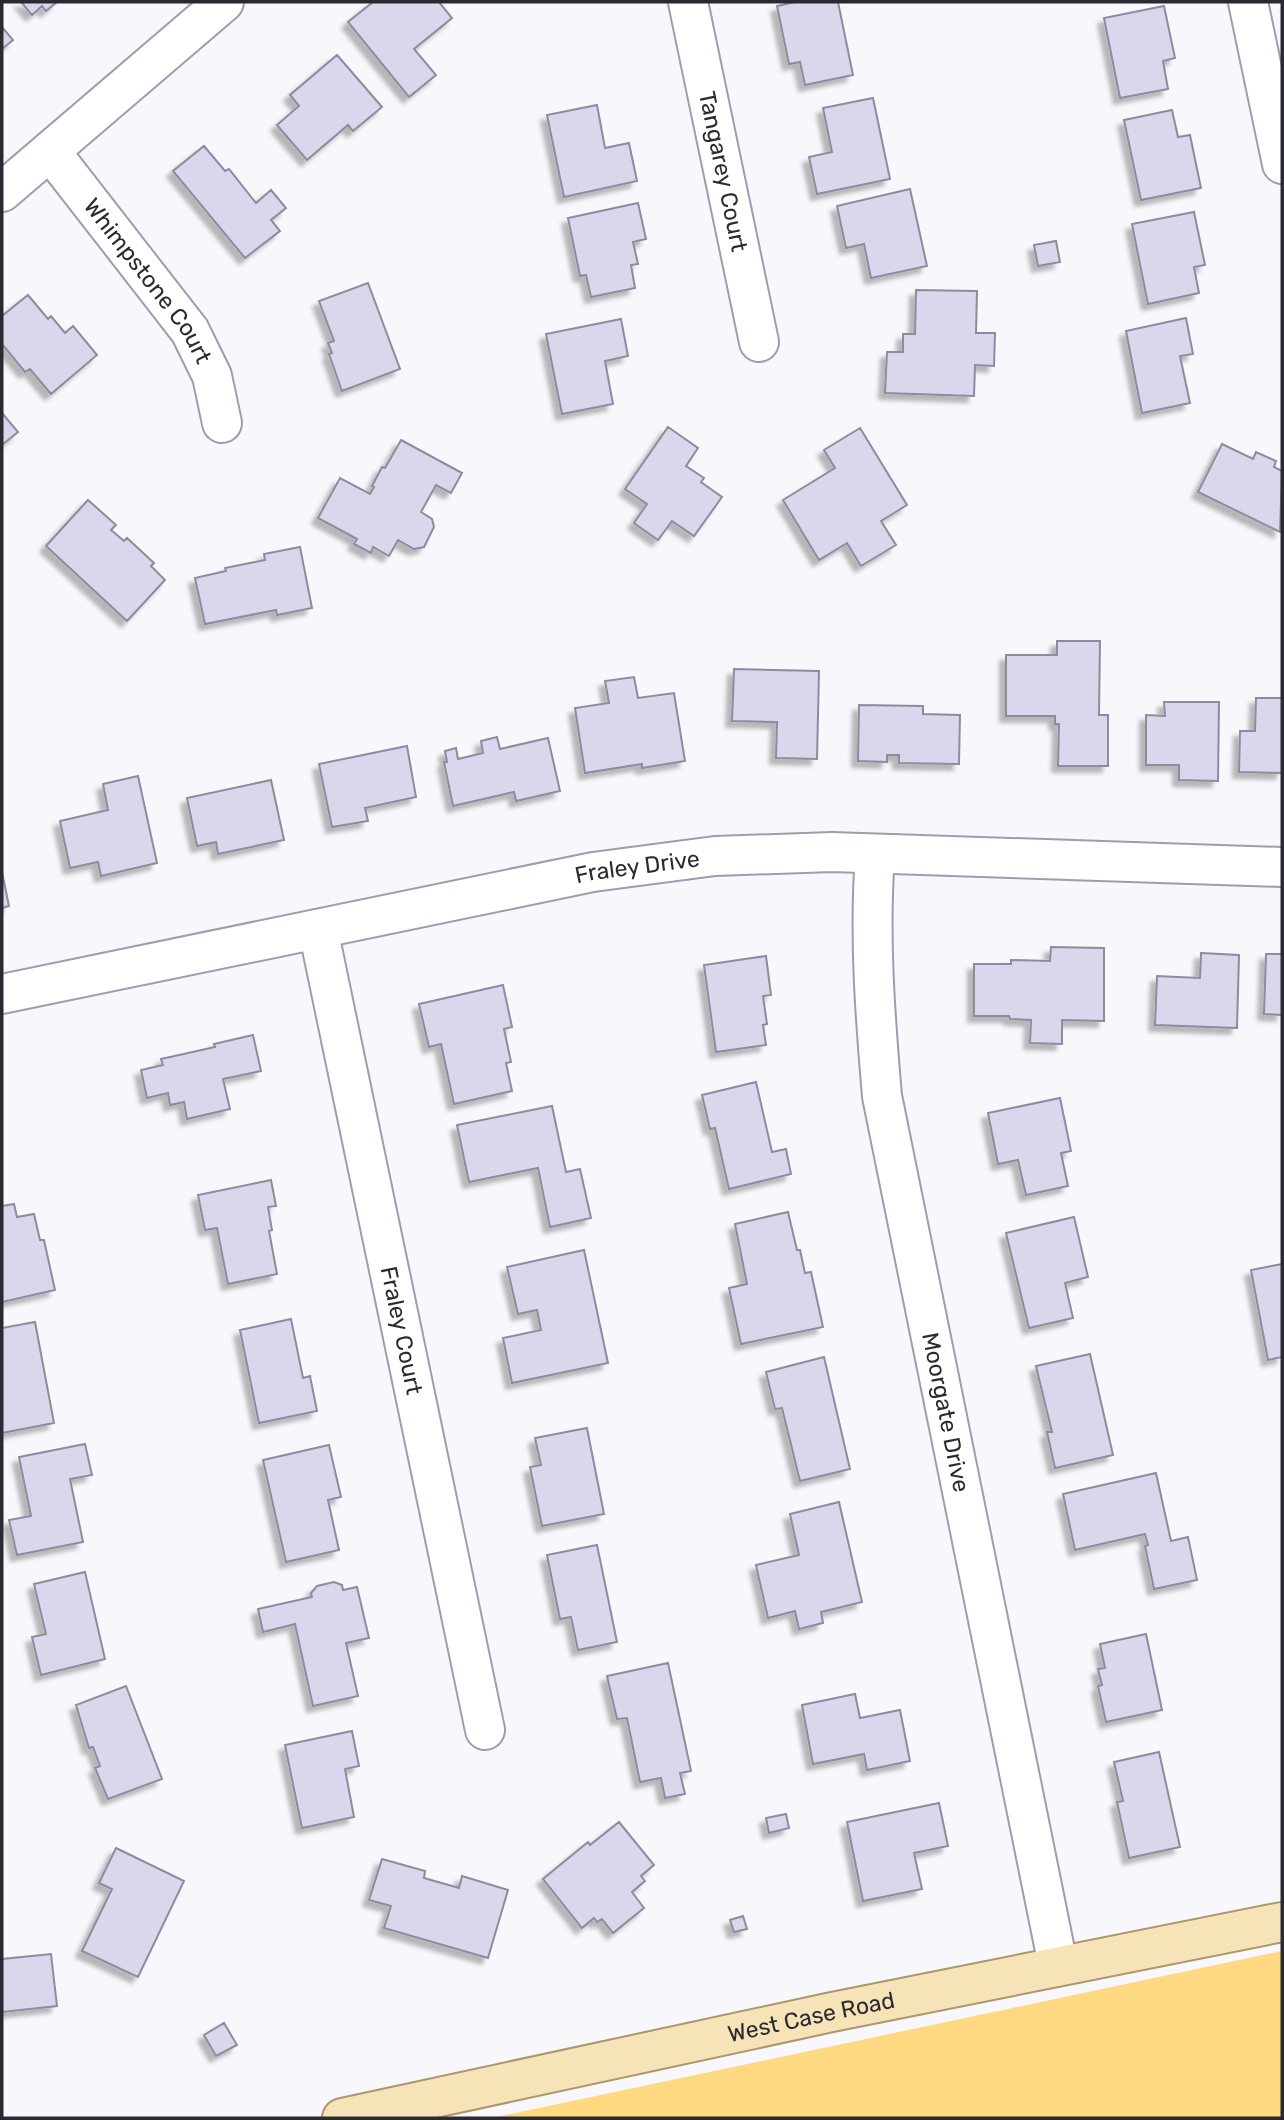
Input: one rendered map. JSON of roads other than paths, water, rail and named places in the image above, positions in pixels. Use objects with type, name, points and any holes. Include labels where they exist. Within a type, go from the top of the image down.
[{"type":"main road","name":"West Case Road","points":[[342,2118],[1058,1965],[1282,1922]]},
{"type":"street","points":[[2,192],[224,2]]},
{"type":"street","name":"Tangarey Court","points":[[688,2],[759,342]]},
{"type":"street","points":[[1248,2],[1282,164]]},
{"type":"street","name":"Whimpstone Court","points":[[50,151],[190,331],[212,376],[222,423]]},
{"type":"street","name":"Fraley Drive","points":[[2,994],[593,872],[715,856],[832,852],[1282,867]]},
{"type":"street","name":"Moorgate Drive","points":[[874,855],[874,996],[882,1096],[1058,1965]]},
{"type":"street","name":"Fraley Court","points":[[318,929],[485,1730]]}]
